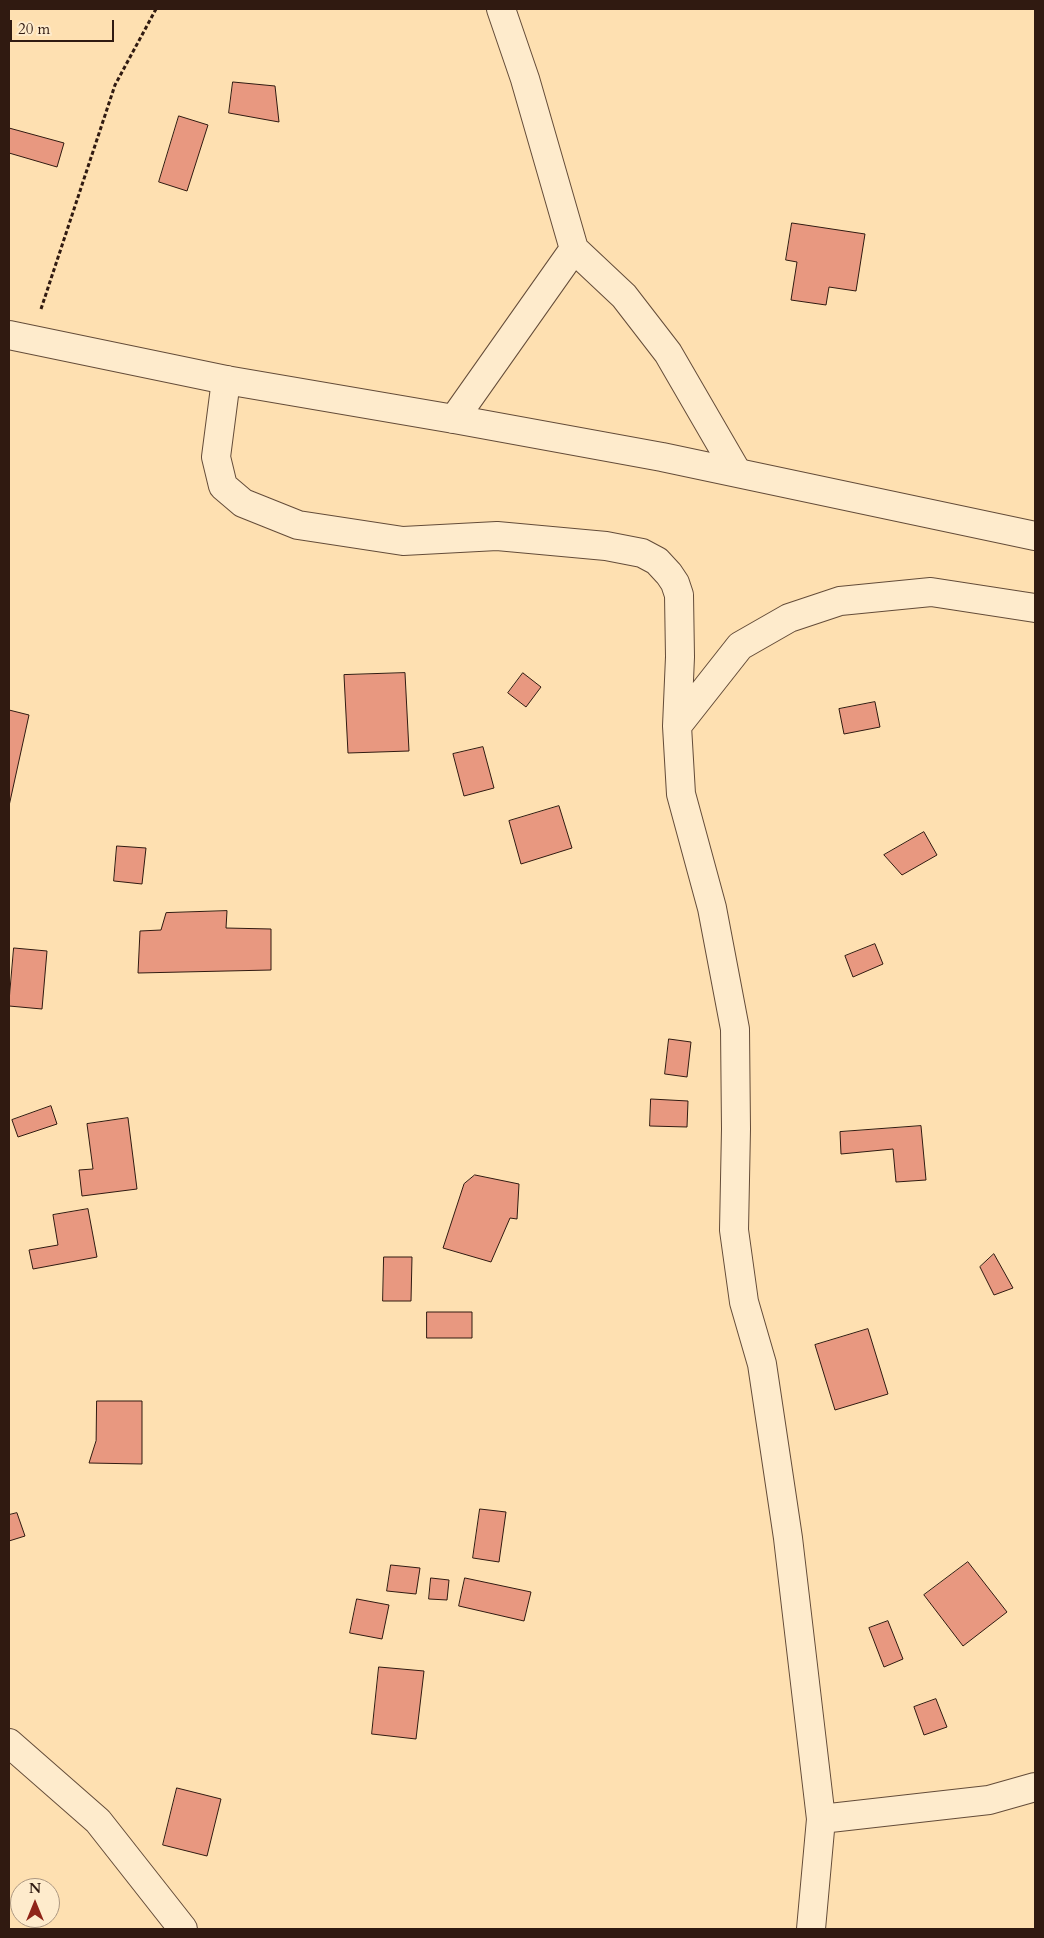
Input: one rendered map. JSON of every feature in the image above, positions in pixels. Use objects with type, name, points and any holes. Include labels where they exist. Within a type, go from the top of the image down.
[{"type":"street","points":[[500,9],[525,79],[574,249],[624,296],[668,353],[738,472]]},
{"type":"street","points":[[454,419],[574,249]]},
{"type":"street","points":[[20,337],[226,380],[454,419],[738,472],[1035,536]]},
{"type":"street","points":[[226,380],[216,457],[223,486],[243,503],[298,524],[403,541],[497,536],[606,546],[642,553],[656,561],[672,578],[678,596],[680,657],[678,726],[681,794],[712,908],[735,1029],[734,1230],[744,1302],[762,1364],[786,1528],[821,1820],[811,1929]]},
{"type":"street","points":[[678,726],[740,646],[789,618],[840,601],[931,592],[1035,608]]},
{"type":"street","points":[[9,1743],[98,1821],[183,1929]]},
{"type":"street","points":[[821,1820],[989,1800],[1035,1787]]},
{"type":"path","points":[[20,337],[115,85],[156,9]]},
{"type":"building","points":[[233,82],[275,86],[279,122],[229,113]]},
{"type":"building","points":[[179,116],[208,125],[187,191],[159,182]]},
{"type":"building","points":[[9,128],[64,143],[57,167],[9,153]]},
{"type":"building","points":[[792,223],[865,234],[856,291],[829,287],[826,305],[791,300],[797,262],[786,260]]},
{"type":"building","points":[[405,673],[409,751],[348,753],[344,675]]},
{"type":"building","points":[[523,673],[541,687],[526,707],[508,693]]},
{"type":"building","points":[[875,702],[880,727],[844,734],[839,709]]},
{"type":"building","points":[[9,710],[29,715],[9,806]]},
{"type":"building","points":[[483,747],[494,788],[464,796],[453,754]]},
{"type":"building","points":[[559,806],[572,848],[521,864],[509,821]]},
{"type":"building","points":[[924,832],[937,855],[902,875],[884,855]]},
{"type":"building","points":[[117,846],[146,848],[142,884],[114,881]]},
{"type":"building","points":[[227,911],[226,928],[271,929],[271,970],[138,973],[140,931],[161,930],[166,913]]},
{"type":"building","points":[[875,944],[883,964],[853,977],[845,956]]},
{"type":"building","points":[[14,948],[47,951],[42,1009],[9,1006]]},
{"type":"building","points":[[669,1039],[691,1042],[687,1077],[665,1074]]},
{"type":"building","points":[[651,1099],[688,1101],[687,1127],[650,1126]]},
{"type":"building","points":[[51,1106],[57,1124],[18,1137],[12,1120]]},
{"type":"building","points":[[128,1118],[137,1189],[82,1196],[79,1170],[93,1169],[87,1124]]},
{"type":"building","points":[[921,1126],[926,1180],[896,1182],[893,1149],[841,1154],[840,1132]]},
{"type":"building","points":[[475,1175],[519,1184],[517,1219],[510,1218],[491,1262],[443,1248],[464,1184]]},
{"type":"building","points":[[88,1209],[97,1257],[33,1269],[29,1250],[58,1245],[53,1215]]},
{"type":"building","points":[[994,1254],[1013,1288],[994,1295],[980,1267]]},
{"type":"building","points":[[384,1257],[412,1257],[411,1301],[383,1301]]},
{"type":"building","points":[[427,1312],[472,1312],[472,1338],[427,1338]]},
{"type":"building","points":[[868,1329],[888,1394],[835,1410],[815,1345]]},
{"type":"building","points":[[97,1401],[142,1401],[142,1464],[89,1463],[96,1441]]},
{"type":"building","points":[[480,1509],[506,1512],[499,1562],[473,1558]]},
{"type":"building","points":[[17,1513],[25,1536],[9,1541],[9,1515]]},
{"type":"building","points":[[968,1562],[1007,1612],[963,1646],[924,1595]]},
{"type":"building","points":[[391,1565],[420,1568],[416,1594],[387,1591]]},
{"type":"building","points":[[431,1578],[449,1580],[447,1600],[429,1599]]},
{"type":"building","points":[[465,1578],[531,1592],[524,1621],[459,1606]]},
{"type":"building","points":[[357,1599],[389,1605],[382,1639],[350,1633]]},
{"type":"building","points":[[888,1621],[903,1659],[884,1667],[869,1628]]},
{"type":"building","points":[[379,1667],[424,1671],[416,1739],[372,1734]]},
{"type":"building","points":[[936,1699],[947,1727],[924,1735],[914,1707]]},
{"type":"building","points":[[177,1788],[221,1799],[207,1856],[163,1845]]}]
